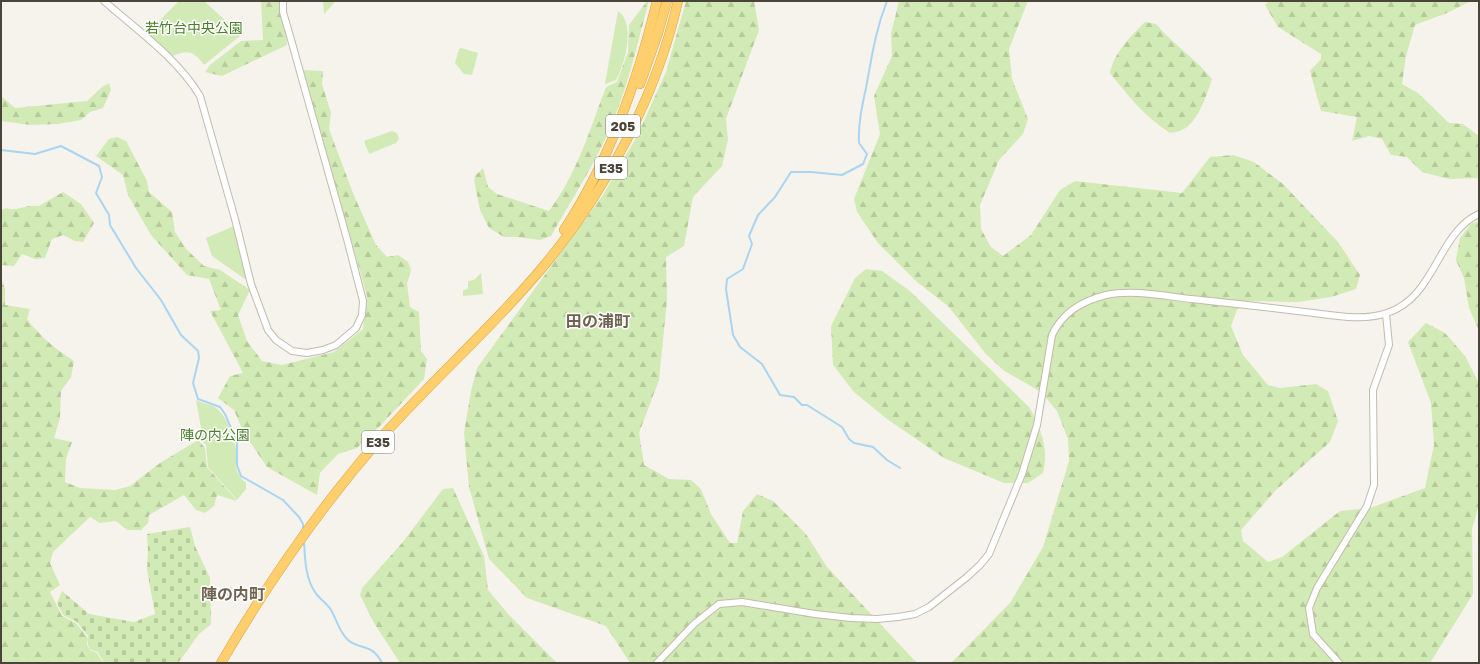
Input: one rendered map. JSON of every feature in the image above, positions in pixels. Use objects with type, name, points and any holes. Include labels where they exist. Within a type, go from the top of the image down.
[{"type":"highway","name":"E35","points":[[502,310],[557,240],[589,189],[613,140],[634,86],[657,1]]},
{"type":"highway","name":"205","points":[[557,240],[592,188],[618,136],[647,65],[667,1]]},
{"type":"highway","points":[[634,122],[665,36],[673,1]]},
{"type":"highway","name":"E35","points":[[221,663],[288,556],[371,450],[542,267],[579,219],[609,172],[634,122],[657,68],[678,1]]},
{"type":"street","points":[[104,1],[174,64],[191,81],[200,96],[252,284],[268,330],[276,340],[292,350],[307,353],[336,345],[347,337],[356,328],[362,315],[363,301],[283,12],[283,1]]},
{"type":"street","points":[[657,663],[694,624],[719,604],[742,602],[815,614],[851,618],[877,619],[898,617],[915,614],[928,607],[972,573],[989,554],[1027,462],[1037,425],[1052,335],[1058,324],[1082,303],[1107,295],[1120,293],[1154,294],[1352,317],[1386,314],[1408,302],[1417,294],[1455,233],[1463,224],[1479,214]]},
{"type":"street","points":[[1339,663],[1313,634],[1309,608],[1317,588],[1367,506],[1374,485],[1373,390],[1389,345],[1386,314]]},
{"type":"green space","name":"若竹台中央公園","points":[[179,1],[204,1],[238,32],[240,36],[204,65],[191,53],[187,52],[173,56],[149,36],[148,32]]},
{"type":"green space","points":[[261,1],[283,1],[287,45],[222,76],[205,72],[210,65],[241,41],[263,40]]},
{"type":"green space","points":[[323,1],[336,1],[324,14]]},
{"type":"green space","points":[[647,1],[649,1],[633,62],[619,107],[607,136],[592,165],[551,236],[540,240],[504,237],[489,228],[480,210],[474,180],[476,175],[483,168],[488,187],[497,194],[549,211],[559,197],[575,167],[606,87],[617,82],[628,52],[629,25]]},
{"type":"green space","points":[[686,1],[754,1],[759,30],[726,119],[728,140],[722,166],[693,197],[684,246],[666,257],[667,300],[659,380],[639,433],[644,465],[669,479],[691,480],[701,489],[711,514],[730,543],[737,543],[743,511],[757,494],[773,501],[806,534],[827,567],[915,661],[920,663],[630,663],[606,626],[527,598],[489,559],[469,487],[464,433],[471,391],[477,368],[603,195],[637,136],[666,72]]},
{"type":"green space","points":[[899,1],[1028,1],[1009,49],[1012,79],[1028,119],[1023,134],[999,160],[980,205],[981,229],[991,247],[1003,256],[1031,235],[1060,190],[1075,181],[1182,193],[1210,157],[1233,155],[1254,162],[1283,184],[1338,242],[1360,275],[1356,289],[1331,297],[1298,302],[1249,301],[1237,310],[1231,326],[1243,355],[1268,385],[1280,388],[1316,384],[1328,391],[1338,421],[1330,442],[1275,491],[1241,530],[1243,541],[1268,562],[1282,557],[1340,511],[1370,508],[1425,488],[1434,445],[1431,403],[1408,342],[1426,323],[1445,333],[1465,356],[1479,383],[1479,505],[1472,529],[1473,594],[1430,663],[951,663],[1010,603],[1043,547],[1069,461],[1068,439],[1057,411],[1041,392],[1003,370],[986,354],[948,306],[917,282],[878,243],[857,212],[854,199],[880,134],[874,96],[892,56],[891,34]]},
{"type":"green space","points":[[1269,1],[1471,1],[1447,13],[1415,25],[1406,56],[1402,84],[1418,93],[1449,123],[1463,124],[1479,136],[1479,180],[1477,178],[1449,179],[1422,172],[1407,157],[1391,155],[1382,139],[1369,136],[1352,141],[1357,117],[1321,111],[1310,71],[1321,59],[1321,54],[1278,27],[1265,5]]},
{"type":"green space","points":[[618,11],[627,25],[627,44],[623,64],[616,80],[605,84]]},
{"type":"green space","points":[[1145,22],[1156,24],[1212,79],[1205,100],[1197,115],[1188,126],[1179,131],[1170,133],[1161,127],[1130,98],[1110,73],[1119,52]]},
{"type":"green space","points":[[461,48],[478,53],[472,75],[464,74],[455,63],[459,49]]},
{"type":"green space","points":[[303,70],[323,71],[322,84],[331,113],[329,129],[353,193],[376,245],[387,257],[398,255],[408,262],[411,270],[407,284],[410,307],[419,312],[421,351],[427,359],[424,379],[379,427],[357,448],[338,454],[320,473],[317,495],[267,467],[244,433],[234,410],[218,398],[230,376],[243,373],[210,311],[221,310],[209,279],[187,275],[151,235],[128,195],[123,175],[96,156],[109,139],[117,137],[126,141],[147,181],[149,192],[172,212],[175,232],[186,249],[204,266],[220,270],[250,290],[238,315],[247,341],[262,361],[282,365],[334,352],[363,329],[367,296]]},
{"type":"green space","points":[[109,83],[111,90],[103,108],[90,112],[81,120],[57,124],[31,125],[1,121],[1,96],[15,108],[87,101],[102,87]]},
{"type":"green space","points":[[392,131],[397,133],[399,139],[396,143],[369,154],[364,141]]},
{"type":"green space","points":[[63,192],[81,204],[94,223],[83,242],[75,241],[63,235],[52,239],[45,258],[35,259],[22,254],[14,266],[1,265],[1,210],[6,208],[13,209],[39,206]]},
{"type":"green space","points":[[1479,221],[1479,331],[1469,308],[1464,278],[1456,260],[1460,238],[1471,224]]},
{"type":"green space","points":[[234,226],[247,278],[245,279],[212,256],[206,238]]},
{"type":"green space","points":[[866,269],[882,271],[910,291],[1030,408],[1043,439],[1045,464],[1043,473],[1028,483],[1004,483],[944,458],[887,419],[854,392],[833,365],[831,326],[855,278]]},
{"type":"green space","points":[[481,273],[483,294],[463,296],[463,290],[468,289],[468,281],[474,280]]},
{"type":"green space","points":[[1,278],[5,289],[5,305],[30,309],[27,319],[32,326],[48,342],[74,361],[71,377],[61,391],[60,418],[54,438],[72,442],[66,459],[65,482],[80,488],[115,490],[130,486],[160,463],[198,440],[205,448],[207,467],[237,501],[217,495],[214,506],[205,513],[196,510],[184,495],[149,515],[148,523],[141,530],[127,530],[116,521],[100,523],[90,517],[53,552],[50,563],[60,585],[50,592],[62,616],[76,623],[88,638],[87,645],[90,650],[97,653],[103,663],[1,663]]},
{"type":"green space","name":"陣の内公園","points":[[196,400],[218,409],[231,432],[236,449],[237,471],[246,483],[246,489],[237,500],[208,467],[206,445],[199,438],[201,428]]},
{"type":"green space","points":[[453,488],[484,556],[488,590],[509,615],[557,663],[400,663],[374,623],[360,595],[362,588],[402,543],[443,489]]},
{"type":"green space","points":[[190,527],[195,546],[210,578],[211,624],[199,634],[178,663],[104,663],[98,652],[90,649],[88,645],[88,636],[77,622],[63,615],[57,603],[62,591],[89,614],[134,622],[155,614],[147,570],[147,534]]},
{"type":"waterway","points":[[887,1],[874,44],[861,115],[859,143],[867,154],[863,164],[842,175],[791,172],[775,197],[758,215],[749,236],[752,244],[743,269],[727,279],[726,289],[733,335],[740,347],[762,364],[780,395],[794,397],[802,405],[807,405],[842,427],[849,439],[854,443],[873,447],[887,460],[900,468]]},
{"type":"waterway","points":[[1,150],[35,154],[61,146],[99,166],[102,177],[96,193],[109,215],[110,225],[136,268],[161,300],[181,335],[198,351],[199,358],[193,383],[198,399],[220,407],[225,414],[237,442],[237,465],[241,476],[283,500],[299,517],[303,524],[303,531]]},
{"type":"waterway","points":[[304,541],[307,574],[315,592],[331,610],[340,630],[345,637],[352,643],[374,652],[382,663]]},
{"type":"district","name":"田の浦町","points":[[598,321]]},
{"type":"district","name":"陣の内町","points":[[233,594]]}]
